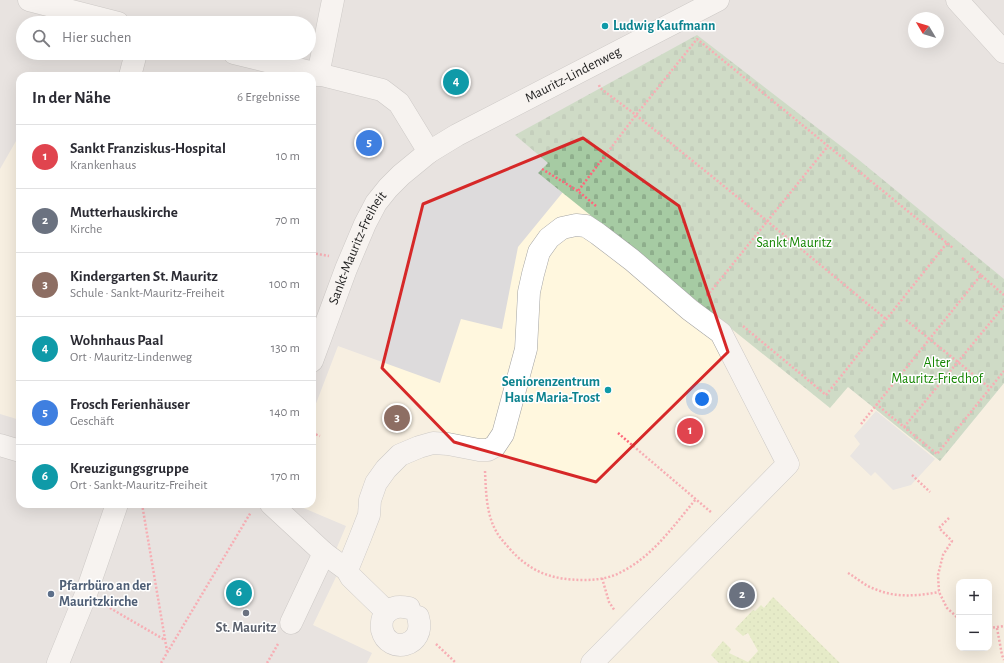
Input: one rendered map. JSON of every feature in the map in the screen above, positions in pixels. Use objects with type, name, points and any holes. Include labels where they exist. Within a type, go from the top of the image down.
[{"type":"street","points":[[29,0],[91,16]]},
{"type":"street","points":[[333,0],[318,75],[382,90],[399,103],[429,152]]},
{"type":"street","name":"Mauritz-Lindenweg","points":[[429,152],[457,135],[718,0]]},
{"type":"street","points":[[958,0],[1004,52]]},
{"type":"street","points":[[131,72],[134,60]]},
{"type":"street","points":[[261,60],[307,72]]},
{"type":"street","name":"Sankt-Mauritz-Freiheit","points":[[316,350],[346,269],[365,224],[376,204],[388,188],[401,175],[429,152]]},
{"type":"street","points":[[346,570],[369,515],[370,500],[376,483],[386,468],[400,455],[433,443],[448,444],[479,450],[488,450],[495,446],[503,434],[526,349],[529,292],[539,252],[549,238],[562,228],[576,225],[586,226],[632,260],[690,310],[721,333],[788,464],[592,663]]},
{"type":"street","points":[[0,446],[16,450]]},
{"type":"street","points":[[58,663],[86,594],[117,508]]},
{"type":"street","points":[[275,508],[324,553],[346,570],[351,577],[387,612]]},
{"type":"street","points":[[291,623],[324,553]]},
{"type":"street","points":[[401,606],[415,619],[416,638],[406,644],[401,645],[390,642],[383,633],[381,627],[384,616],[394,607],[401,606]]},
{"type":"path","points":[[578,191],[636,114],[696,39],[953,248]]},
{"type":"path","points":[[590,66],[600,88],[636,114],[886,319]]},
{"type":"path","points":[[706,297],[828,146]]},
{"type":"path","points":[[542,169],[578,191],[596,206]]},
{"type":"path","points":[[742,326],[826,395],[947,243]]},
{"type":"path","points":[[316,254],[331,257]]},
{"type":"path","points":[[962,258],[1004,295]]},
{"type":"path","points":[[860,424],[981,275]]},
{"type":"path","points":[[904,427],[1004,306]]},
{"type":"path","points":[[906,320],[990,388]]},
{"type":"path","points":[[876,404],[937,454],[1004,371]]},
{"type":"path","points":[[618,432],[727,525]]},
{"type":"path","points":[[316,434],[320,436]]},
{"type":"path","points":[[484,450],[487,502],[490,517],[496,530],[516,556],[525,563],[537,571],[558,578],[570,580],[591,580],[608,577],[622,572],[645,557],[659,543],[696,499]]},
{"type":"path","points":[[912,475],[930,492]]},
{"type":"path","points":[[143,508],[167,652]]},
{"type":"path","points":[[161,663],[254,508]]},
{"type":"path","points":[[257,508],[262,514],[267,508]]},
{"type":"path","points":[[949,518],[939,528],[952,541],[943,555],[938,575],[939,592],[947,608],[956,616]]},
{"type":"path","points":[[848,572],[874,589],[888,593],[905,596],[939,592]]},
{"type":"path","points":[[602,578],[609,602],[626,627]]},
{"type":"path","points":[[86,594],[165,640]]},
{"type":"path","points":[[415,619],[431,640],[456,663]]},
{"type":"path","points":[[992,628],[1004,626]]},
{"type":"path","points":[[997,628],[1004,660]]},
{"type":"path","points":[[267,663],[278,644]]},
{"type":"highlighted area","points":[[583,138],[679,206],[728,352],[596,482],[454,442],[382,368],[423,204]]},
{"type":"shaded area","points":[[0,0],[1004,0],[1004,663],[0,663]]},
{"type":"shaded area","points":[[16,141],[16,419],[0,414],[0,169]]},
{"type":"shaded area","points":[[563,192],[830,407],[847,386],[940,461],[1004,383],[1004,663],[367,663],[372,653],[313,625],[346,556],[335,552],[346,526],[303,508],[316,508],[316,404],[338,346],[440,383],[461,319],[502,329],[518,247]]},
{"type":"shaded area","points":[[876,411],[935,459],[911,485],[893,490],[875,472],[871,476],[850,456],[860,444],[854,436]]},
{"type":"green space","name":"Sankt Mauritz","points":[[697,35],[859,160],[1004,279],[1004,383],[940,461],[848,387],[830,408],[538,173],[548,163],[515,135]]},
{"type":"green space","points":[[773,597],[840,663],[719,663],[711,655],[723,641],[731,649],[729,653],[748,662],[758,651],[748,633],[743,636],[735,629],[753,610],[755,611],[761,605],[764,608]]},
{"type":"place","name":"Ludwig Kaufmann","points":[[605,26]]},
{"type":"place","name":"Wohnhaus Paal","points":[[456,82]]},
{"type":"place","name":"Frosch Ferienhäuser","points":[[369,143]]},
{"type":"place","name":"Seniorenzentrum Haus Maria-Trost","points":[[608,390]]},
{"type":"place","name":"Kindergarten St. Mauritz","points":[[397,418]]},
{"type":"place","name":"Sankt Franziskus-Hospital","points":[[690,431]]},
{"type":"place","name":"Kreuzigungsgruppe","points":[[239,593]]},
{"type":"place","name":"Pfarrbüro an der Mauritzkirche","points":[[51,594]]},
{"type":"place","name":"Mutterhauskirche","points":[[742,595]]},
{"type":"place","name":"St. Mauritz","points":[[246,613]]},
{"type":"park label","name":"Alter Mauritz-Friedhof","points":[[937,372]]}]
